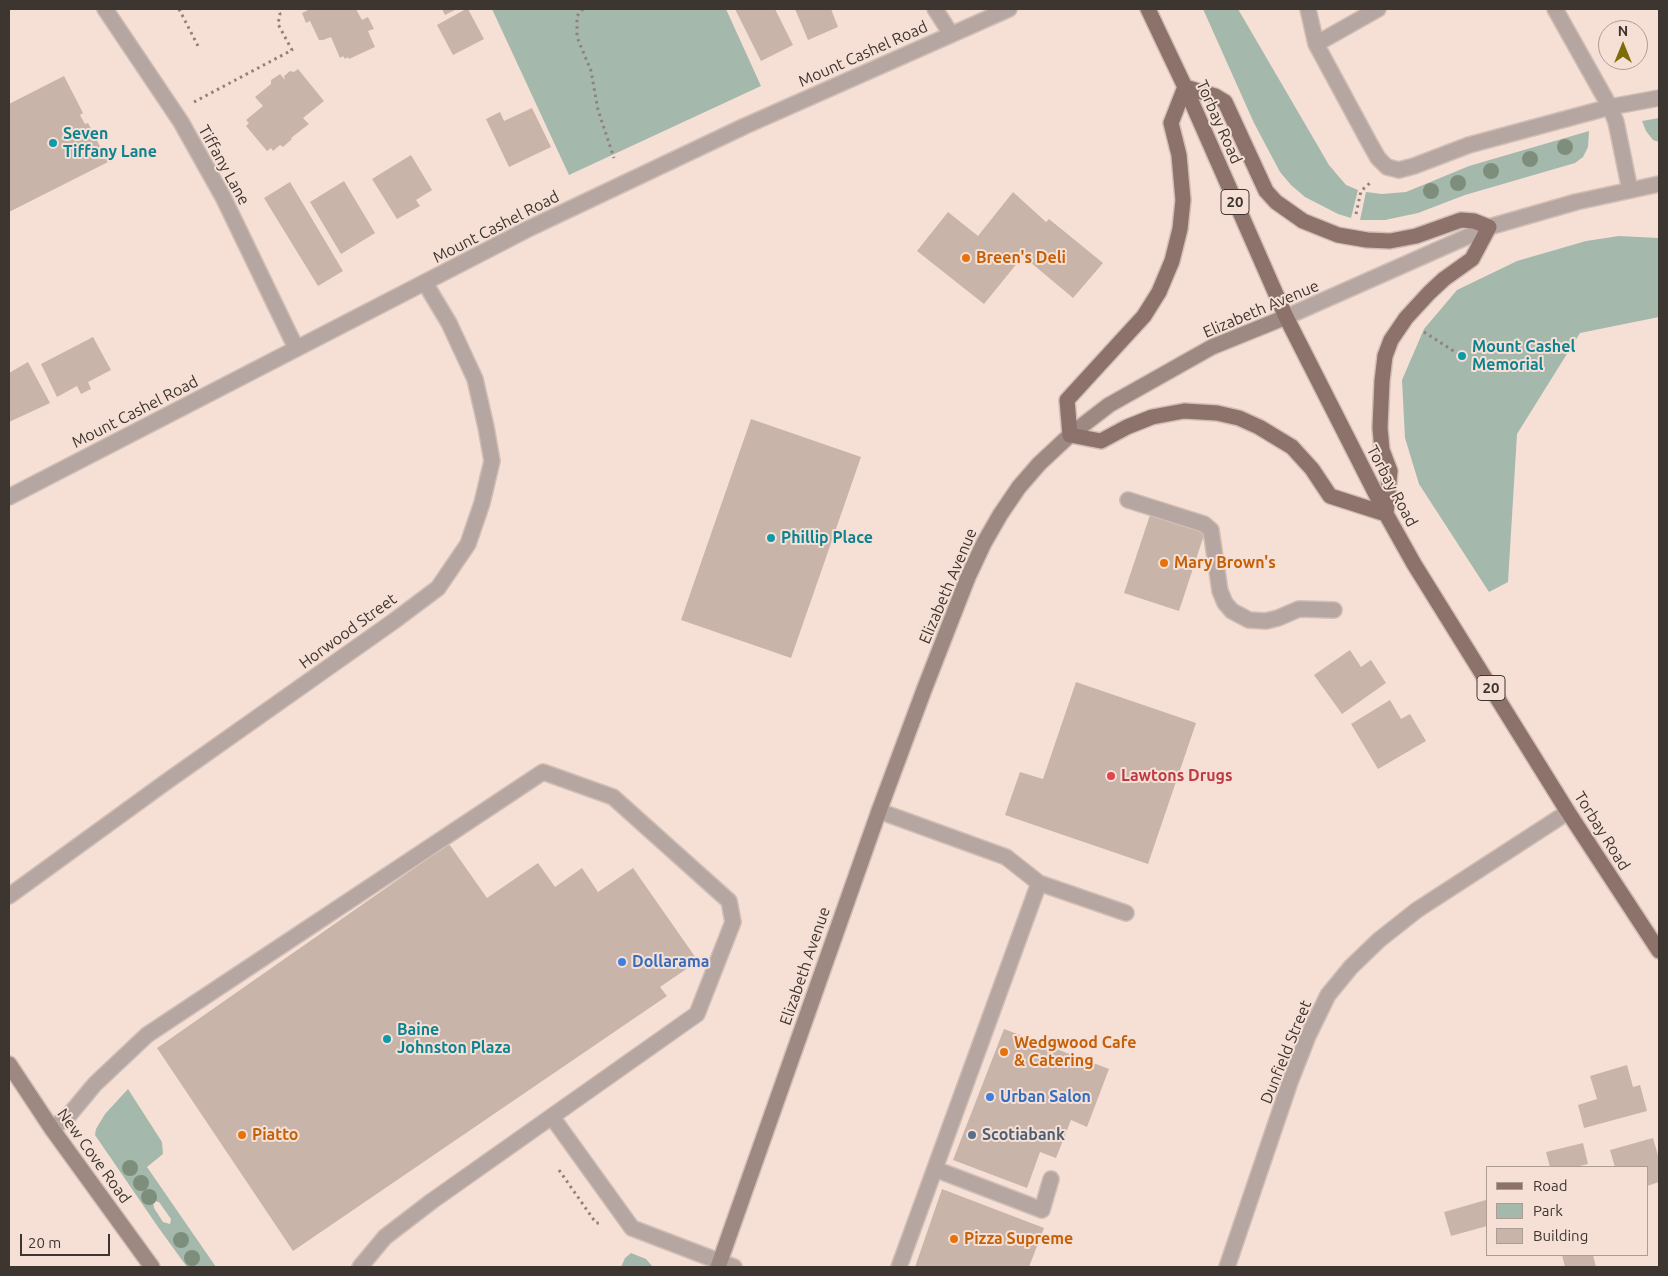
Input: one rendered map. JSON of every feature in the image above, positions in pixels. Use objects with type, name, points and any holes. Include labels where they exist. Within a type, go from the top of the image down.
[{"type":"main road","name":"Torbay Road","points":[[1148,9],[1185,87],[1286,318],[1386,514],[1414,564],[1568,812],[1659,952]]},
{"type":"main road","points":[[1185,87],[1216,96],[1225,102],[1266,191],[1276,202],[1303,221],[1338,235],[1368,240],[1390,241],[1416,236],[1461,220],[1474,221],[1489,227],[1472,258],[1434,288],[1406,318],[1392,340],[1385,356],[1380,428],[1382,450],[1390,471],[1386,514],[1330,496],[1312,469],[1292,447],[1259,427],[1239,418],[1218,413],[1184,411],[1152,417],[1127,427],[1101,441],[1070,435],[1066,400],[1144,316],[1159,292],[1172,261],[1180,229],[1183,200],[1179,155],[1171,123],[1185,87]]},
{"type":"main road","name":"Elizabeth Avenue","points":[[724,1266],[879,811],[964,586],[984,543],[1019,487],[1039,464],[1070,435],[1109,405],[1212,347],[1286,318]]},
{"type":"main road","name":"New Cove Road","points":[[9,1064],[52,1129],[152,1267]]},
{"type":"street","name":"Tiffany Lane","points":[[105,9],[180,122],[223,197],[296,348]]},
{"type":"street","points":[[935,9],[951,34]]},
{"type":"street","name":"Mount Cashel Road","points":[[9,497],[530,228],[736,130],[1009,9]]},
{"type":"street","points":[[1308,9],[1316,44],[1378,158],[1387,167],[1399,170],[1469,145],[1610,107],[1659,98]]},
{"type":"street","points":[[1316,44],[1378,9]]},
{"type":"street","points":[[1555,9],[1610,107],[1616,122],[1630,190]]},
{"type":"street","name":"Elizabeth Avenue","points":[[1286,318],[1489,227],[1576,202],[1659,184]]},
{"type":"street","name":"Horwood Street","points":[[9,896],[438,588],[468,544],[482,503],[492,461],[475,379],[449,324],[425,282]]},
{"type":"street","points":[[1128,500],[1204,524],[1211,530],[1220,591],[1232,611],[1249,620],[1266,620],[1278,618],[1298,608],[1334,610]]},
{"type":"street","points":[[52,1129],[70,1114],[95,1084],[147,1035],[543,772],[613,797],[729,901],[734,922],[697,1014],[440,1195],[385,1237],[360,1267]]},
{"type":"street","points":[[879,811],[968,845],[1006,857],[1040,883],[1126,913]]},
{"type":"street","name":"Dunfield Street","points":[[1227,1267],[1290,1082],[1308,1036],[1328,995],[1351,967],[1379,940],[1418,910],[1568,812]]},
{"type":"street","points":[[899,1267],[1040,883]]},
{"type":"street","points":[[552,1117],[632,1228],[724,1266]]},
{"type":"street","points":[[935,1169],[1042,1210],[1051,1179]]},
{"type":"path","points":[[179,9],[198,46]]},
{"type":"path","points":[[194,102],[292,50],[278,24],[280,14],[277,9]]},
{"type":"path","points":[[583,9],[577,16],[577,37],[591,71],[598,110],[614,158]]},
{"type":"path","points":[[1356,216],[1361,191],[1387,167]]},
{"type":"path","points":[[1423,331],[1463,357]]},
{"type":"path","points":[[557,1168],[596,1223],[600,1223]]},
{"type":"green space","points":[[492,9],[726,9],[761,86],[569,175]]},
{"type":"green space","points":[[1203,9],[1238,9],[1329,165],[1346,185],[1358,190],[1351,218],[1338,214],[1305,197],[1280,172],[1254,123]]},
{"type":"green space","points":[[1659,118],[1659,142],[1653,140],[1646,131],[1642,121]]},
{"type":"green space","points":[[1589,131],[1588,147],[1583,157],[1575,163],[1465,195],[1418,213],[1385,220],[1360,220],[1366,192],[1382,194],[1406,192],[1469,166]]},
{"type":"green space","points":[[1619,236],[1659,238],[1659,317],[1580,333],[1517,434],[1508,582],[1489,592],[1419,484],[1405,438],[1402,380],[1424,329],[1457,290],[1517,261],[1586,241]]},
{"type":"green space","points":[[128,1089],[162,1142],[163,1154],[147,1167],[216,1267],[187,1267],[95,1135],[96,1129],[105,1114]],"holes":[[[153,1201],[159,1202],[171,1219],[170,1224],[163,1222],[154,1208]]]},
{"type":"green space","points":[[631,1253],[646,1259],[653,1267],[621,1267],[625,1258]]},
{"type":"building","points":[[307,9],[356,9],[362,20],[368,17],[374,29],[368,31],[375,47],[349,59],[348,57],[345,59],[343,56],[340,58],[331,37],[319,40],[310,21],[306,23],[302,13]]},
{"type":"building","points":[[442,9],[457,9],[445,15]]},
{"type":"building","points":[[468,9],[484,39],[453,55],[437,25]]},
{"type":"building","points":[[735,9],[775,9],[793,45],[761,61]]},
{"type":"building","points":[[795,9],[831,9],[838,27],[808,40]]},
{"type":"building","points":[[298,69],[324,101],[303,118],[309,124],[283,147],[280,145],[273,151],[271,148],[267,151],[246,126],[249,123],[246,120],[263,106],[255,97],[271,84],[271,80],[280,74],[285,80],[284,76],[290,71],[294,72]]},
{"type":"building","name":"Seven Tiffany Lane","points":[[64,76],[83,113],[80,115],[85,124],[88,123],[108,162],[9,212],[9,104]]},
{"type":"building","points":[[532,108],[551,147],[509,167],[486,119],[500,112],[504,121]]},
{"type":"building","points":[[411,155],[432,190],[416,200],[420,206],[397,219],[372,179]]},
{"type":"building","points":[[344,181],[375,233],[341,254],[310,202]]},
{"type":"building","points":[[290,182],[343,271],[318,286],[264,198]]},
{"type":"building","points":[[1013,192],[1046,222],[1049,219],[1103,263],[1073,298],[1023,256],[984,304],[917,251],[948,212],[978,236]]},
{"type":"building","points":[[93,337],[111,370],[88,382],[91,389],[81,394],[77,386],[57,397],[41,364]]},
{"type":"building","points":[[28,362],[50,403],[9,422],[9,373]]},
{"type":"building","name":"Phillip Place","points":[[751,419],[861,457],[791,658],[681,620]]},
{"type":"building","name":"Mary Brown's","points":[[1150,515],[1205,532],[1179,611],[1124,593]]},
{"type":"building","points":[[1350,650],[1361,667],[1371,660],[1386,683],[1342,714],[1314,675]]},
{"type":"building","name":"Lawtons Drugs","points":[[1076,682],[1196,723],[1148,864],[1005,815],[1020,772],[1043,779]]},
{"type":"building","points":[[1390,700],[1401,719],[1410,714],[1426,741],[1378,769],[1351,724]]},
{"type":"building","name":"Baine Johnston Plaza","points":[[449,844],[487,898],[538,863],[555,887],[582,868],[598,892],[633,868],[698,961],[660,987],[667,996],[293,1251],[157,1048]]},
{"type":"building","points":[[1004,1029],[1109,1069],[1087,1127],[1071,1120],[1056,1158],[1040,1152],[1027,1188],[953,1160]]},
{"type":"building","points":[[1627,1065],[1633,1087],[1640,1085],[1647,1111],[1584,1128],[1578,1105],[1597,1099],[1590,1076]]},
{"type":"building","points":[[1653,1138],[1659,1159],[1659,1182],[1648,1186],[1648,1166],[1615,1166],[1610,1150]]},
{"type":"building","points":[[1583,1143],[1588,1164],[1580,1166],[1550,1166],[1546,1152]]},
{"type":"building","points":[[942,1189],[1044,1228],[1029,1267],[915,1267]]},
{"type":"building","points":[[1486,1200],[1486,1226],[1451,1236],[1444,1212]]},
{"type":"building","points":[[1562,1256],[1593,1256],[1596,1267],[1565,1267]]},
{"type":"place","name":"Seven Tiffany Lane","points":[[53,143]]},
{"type":"place","name":"Breen's Deli","points":[[966,258]]},
{"type":"place","name":"Mount Cashel Memorial","points":[[1462,356]]},
{"type":"place","name":"Phillip Place","points":[[771,538]]},
{"type":"place","name":"Mary Brown's","points":[[1164,563]]},
{"type":"place","name":"Lawtons Drugs","points":[[1111,776]]},
{"type":"place","name":"Dollarama","points":[[622,962]]},
{"type":"place","name":"Baine Johnston Plaza","points":[[387,1039]]},
{"type":"place","name":"Wedgwood Cafe & Catering","points":[[1004,1052]]},
{"type":"place","name":"Urban Salon","points":[[990,1097]]},
{"type":"place","name":"Piatto","points":[[242,1135]]},
{"type":"place","name":"Scotiabank","points":[[972,1135]]},
{"type":"place","name":"Pizza Supreme","points":[[954,1239]]}]
